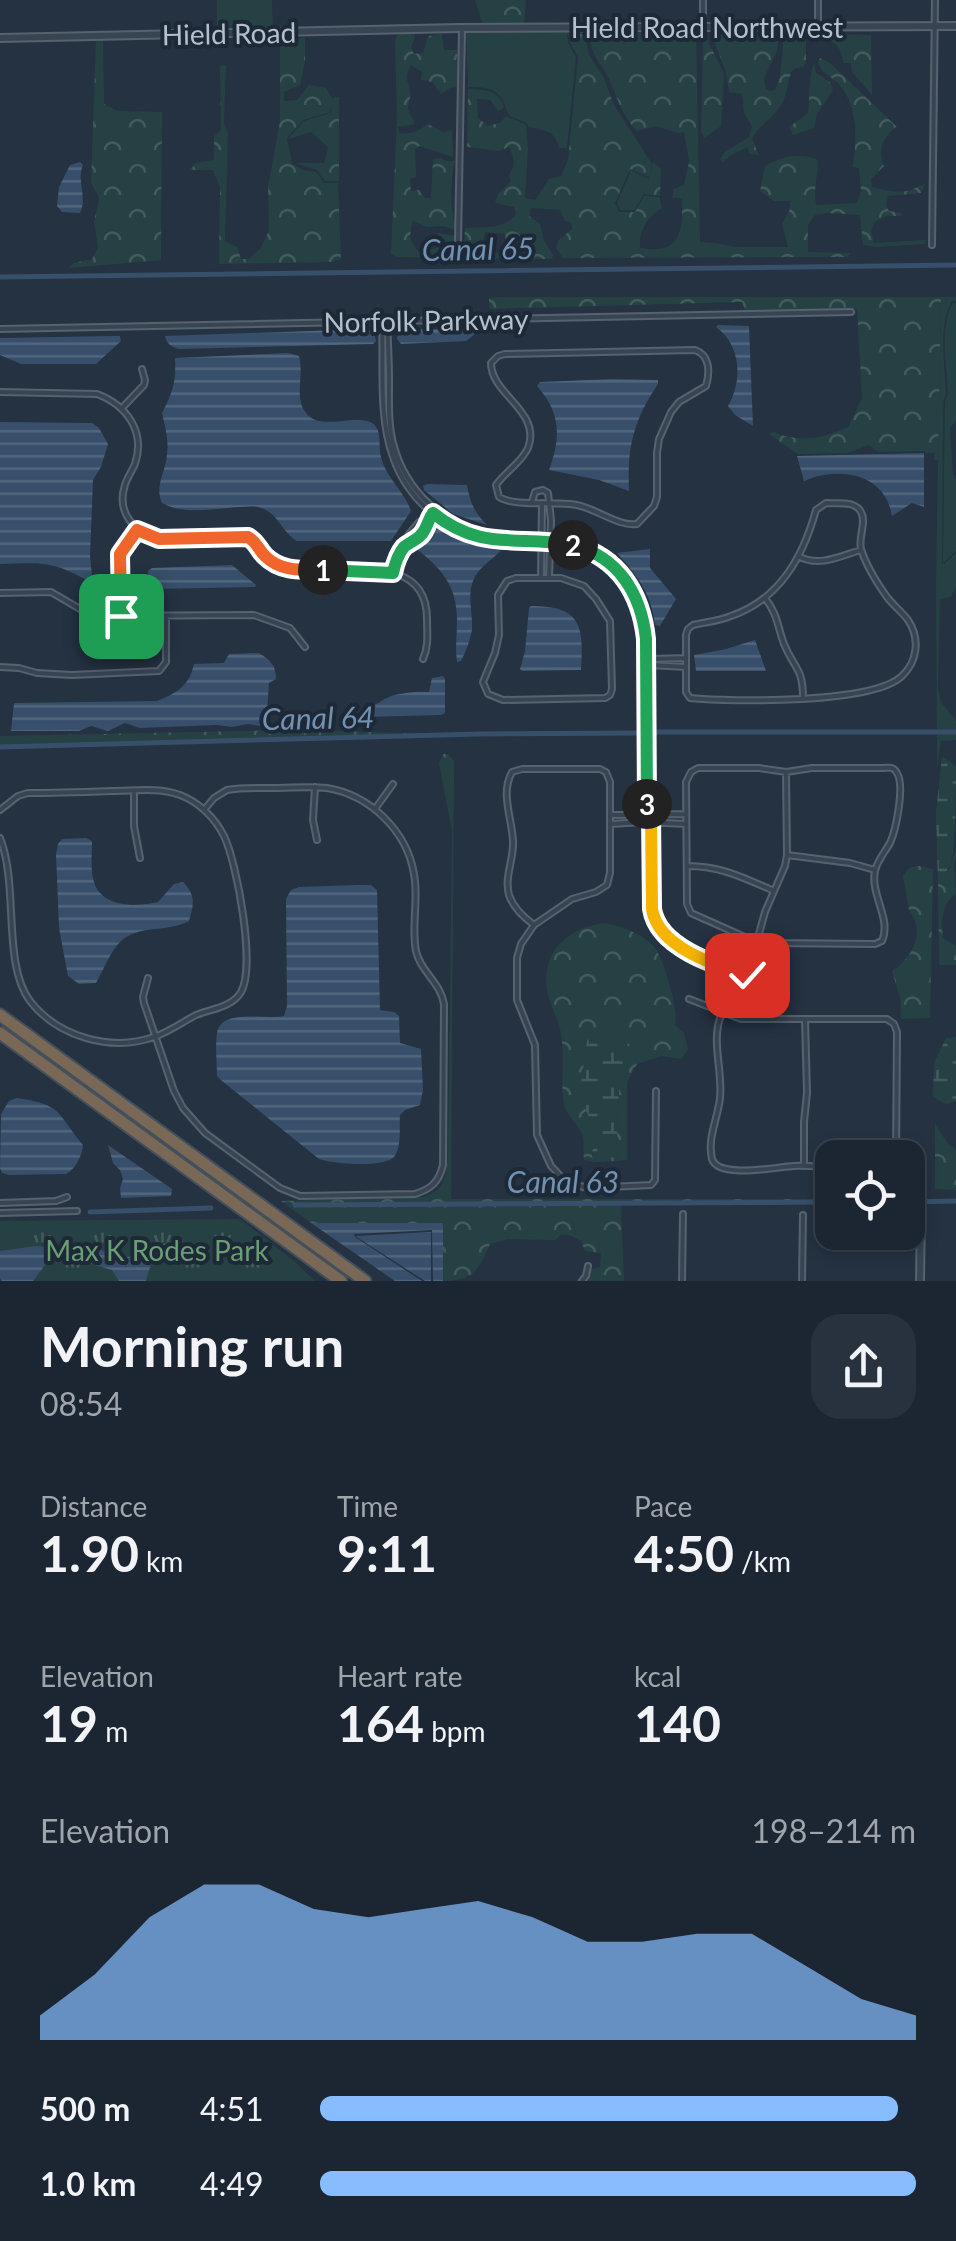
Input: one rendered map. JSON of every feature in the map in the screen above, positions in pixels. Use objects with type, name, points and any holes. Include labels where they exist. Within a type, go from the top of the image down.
[{"type":"highway","points":[[0,1015],[366,1281]]},
{"type":"highway","points":[[0,1033],[341,1281]]},
{"type":"street","points":[[703,0],[704,27]]},
{"type":"street","points":[[818,0],[818,26]]},
{"type":"street","points":[[932,245],[935,0]]},
{"type":"street","name":"Hield Road Northwest","points":[[460,28],[956,26]]},
{"type":"street","points":[[458,241],[460,28]]},
{"type":"street","name":"Hield Road","points":[[0,38],[460,28]]},
{"type":"street","name":"Norfolk Parkway","points":[[0,330],[851,312]]},
{"type":"street","points":[[385,321],[393,443],[406,476],[434,511],[479,533],[545,540],[567,538],[598,549],[613,558],[636,585],[650,624],[652,909],[661,933],[682,948],[759,980]]},
{"type":"street","points":[[695,350],[704,355],[706,386],[671,412],[656,453],[657,497],[637,524],[625,525],[595,509],[549,502],[505,501],[496,491],[499,480],[528,448],[530,428],[523,412],[492,374],[494,359],[506,354],[695,350]]},
{"type":"street","points":[[122,408],[144,385],[142,369]]},
{"type":"street","points":[[0,392],[97,394],[122,408],[132,420],[138,440],[123,500],[128,519],[137,530],[159,539],[248,537],[258,543],[266,557],[284,568],[393,573],[407,578],[418,587],[428,610],[427,650],[423,658]]},
{"type":"street","points":[[532,502],[535,492],[548,493],[551,520],[542,578]]},
{"type":"street","points":[[542,502],[549,578]]},
{"type":"street","points":[[826,504],[850,504],[860,509],[861,550],[886,595],[913,630],[916,648],[908,670],[888,687],[832,698],[690,698],[686,692],[688,629],[731,616],[765,598],[800,557],[816,510],[826,504]]},
{"type":"street","points":[[393,573],[399,556],[422,534],[434,511]]},
{"type":"street","points":[[406,546],[409,534],[419,522],[427,520]]},
{"type":"street","points":[[414,528],[422,534]]},
{"type":"street","points":[[121,616],[120,554],[137,530]]},
{"type":"street","points":[[800,557],[819,562],[861,550]]},
{"type":"street","points":[[516,578],[542,578],[561,578],[584,586],[610,621],[612,689],[605,698],[503,700],[492,698],[484,688],[484,676],[499,635],[497,601],[501,587],[516,578]]},
{"type":"street","points":[[0,593],[52,592],[92,616],[254,615],[290,628],[305,647]]},
{"type":"street","points":[[765,598],[777,614],[786,650],[800,670],[803,698]]},
{"type":"street","points":[[0,667],[72,674],[160,670],[166,662],[166,616]]},
{"type":"street","points":[[648,662],[686,658]]},
{"type":"street","points":[[648,662],[686,667]]},
{"type":"street","points":[[698,768],[786,772],[812,768],[896,771],[896,824],[891,842],[874,870],[885,929],[882,941],[775,944],[757,941],[691,913],[687,904],[687,776],[698,768]]},
{"type":"street","points":[[534,925],[510,900],[506,882],[513,840],[508,779],[512,772],[522,769],[600,769],[609,777],[608,885],[572,899],[534,925],[517,958],[517,1000],[535,1045],[537,1135],[551,1166],[567,1183],[578,1186],[651,1186],[655,1180],[656,1091]]},
{"type":"street","points":[[757,941],[786,855],[786,772]]},
{"type":"street","points":[[375,810],[393,784]]},
{"type":"street","points":[[315,787],[313,828],[317,840]]},
{"type":"street","points":[[148,978],[143,997],[174,1092],[205,1133],[280,1188],[300,1196],[415,1194],[434,1185],[442,1165],[444,1004],[438,986],[417,954],[416,890],[412,863],[400,838],[375,810],[340,791],[315,787],[227,790],[204,810]]},
{"type":"street","points":[[134,791],[134,826],[140,858]]},
{"type":"street","points":[[0,810],[28,793],[134,791],[165,791],[204,810],[224,836],[230,853],[245,929],[245,982],[236,998],[155,1037],[122,1042],[90,1039],[58,1026],[33,1004],[18,975],[9,873],[0,838]]},
{"type":"street","points":[[611,824],[686,814]]},
{"type":"street","points":[[611,815],[686,824]]},
{"type":"street","points":[[786,855],[874,870]]},
{"type":"street","points":[[686,866],[721,868],[774,891]]},
{"type":"street","points":[[753,1020],[759,980]]},
{"type":"street","points":[[759,980],[763,1019]]},
{"type":"street","points":[[690,999],[736,1019],[887,1019],[897,1032],[896,1140]]},
{"type":"street","points":[[754,1001],[763,1001]]},
{"type":"street","points":[[722,1013],[718,1026],[721,1092],[712,1128],[715,1166],[725,1170],[815,1167]]},
{"type":"street","points":[[804,1166],[808,1093],[805,1019]]},
{"type":"street","points":[[0,1202],[56,1201],[67,1197]]},
{"type":"street","points":[[0,1213],[78,1211]]},
{"type":"street","points":[[682,1281],[683,1214]]},
{"type":"street","points":[[802,1216],[802,1281]]},
{"type":"street","points":[[920,1250],[920,1281]]},
{"type":"street","points":[[582,1281],[588,1266]]},
{"type":"green space","points":[[217,0],[272,0],[273,30],[217,31]]},
{"type":"green space","points":[[475,0],[526,0],[524,24],[483,24]]},
{"type":"green space","points":[[578,30],[567,34],[576,57],[567,148],[559,148],[548,132],[509,116],[495,92],[468,87],[466,32]]},
{"type":"green space","points":[[578,32],[585,36],[589,55],[603,76],[614,105],[652,164],[649,177],[630,169],[615,203],[619,212],[635,212],[644,196],[659,197],[662,208],[645,225],[640,248],[664,248],[672,244],[680,231],[682,198],[672,198],[674,189],[684,185],[689,161],[684,132],[656,126],[637,131],[594,54],[590,33],[696,33],[700,242],[734,247],[788,247],[782,224],[790,201],[774,201],[760,191],[765,166],[784,158],[805,156],[818,160],[816,205],[857,203],[861,191],[859,168],[853,167],[852,109],[842,88],[821,69],[820,58],[897,127],[883,144],[884,166],[871,179],[872,187],[902,192],[925,184],[921,193],[888,196],[889,211],[902,213],[874,222],[874,243],[926,240],[925,244],[863,245],[860,215],[827,213],[815,215],[808,225],[808,252],[850,253],[847,257],[563,258],[556,248],[572,229],[571,222],[565,221],[560,210],[531,208],[529,216],[540,224],[552,259],[465,258],[465,251],[501,252],[507,248],[505,234],[485,232],[482,247],[464,244],[465,228],[500,225],[516,214],[514,207],[495,203],[511,181],[514,161],[509,147],[499,151],[467,147],[468,89],[490,92],[501,101],[504,107],[498,111],[490,100],[477,99],[478,118],[488,126],[506,116],[526,125],[525,198],[535,200],[549,179],[561,176],[568,160],[578,57],[568,34]]},
{"type":"green space","points":[[398,33],[414,33],[414,54],[423,53],[428,36],[442,34],[444,50],[457,50],[457,87],[441,94],[432,82],[421,80],[422,72],[411,65],[407,76],[408,108],[415,124],[398,127],[399,133],[414,132],[428,124],[443,132],[452,130],[453,157],[419,146],[415,149],[416,177],[410,179],[411,191],[419,190],[425,198],[431,198],[433,159],[455,161],[451,193],[455,226],[427,227],[413,221],[411,233],[419,252],[437,248],[438,233],[455,236],[454,258],[391,254]]},
{"type":"green space","points":[[711,33],[779,34],[777,51],[764,78],[770,91],[775,90],[780,77],[784,33],[800,33],[806,39],[806,62],[792,71],[782,103],[752,139],[759,155],[749,154],[748,147],[723,162],[720,159],[749,137],[752,126],[744,113],[742,94],[729,92]]},
{"type":"green space","points":[[828,34],[871,35],[872,95],[852,72],[851,63],[844,63],[838,46],[828,41]]},
{"type":"green space","points":[[287,37],[305,38],[305,62],[300,85],[284,92],[284,101],[297,100],[309,85],[326,88],[333,100],[330,112],[303,120],[287,138],[292,164],[316,172],[324,183],[338,183],[341,259],[219,264],[220,187],[213,170],[190,170],[196,163],[214,160],[214,136],[221,130],[220,66],[226,65],[224,123],[228,133],[225,241],[237,247],[241,259],[249,259],[261,248],[269,230],[268,187],[280,121],[280,41]]},
{"type":"green space","points":[[706,37],[724,74],[721,126],[704,138],[701,131]]},
{"type":"green space","points":[[96,38],[103,39],[104,104],[118,111],[162,112],[161,260],[68,268],[92,259],[98,247],[94,222],[99,198],[91,182]]},
{"type":"green space","points":[[814,63],[816,73],[830,82],[833,90],[817,114],[814,128],[793,135],[789,127],[808,113]]},
{"type":"green space","points":[[339,97],[339,181],[325,181],[317,170],[294,163],[324,163],[328,147],[311,132],[288,139],[304,121],[331,113],[333,98]]},
{"type":"green space","points":[[653,162],[661,169],[660,196],[644,194],[634,210],[620,210],[617,203],[631,171],[649,179]]},
{"type":"green space","points":[[941,297],[956,297],[948,310],[944,333],[942,563],[956,553],[956,587],[951,597],[940,599],[938,689],[941,702],[956,721],[956,740],[941,741],[937,769],[936,582]]},
{"type":"green space","points":[[941,297],[938,460],[934,460],[934,453],[878,452],[869,445],[848,453],[798,454],[769,434],[810,438],[848,427],[862,398],[857,309],[745,311],[742,302],[489,309],[489,298]]},
{"type":"green space","points":[[953,303],[956,420],[950,428],[956,479],[956,551],[943,563],[948,394],[945,334]]},
{"type":"green space","points":[[289,730],[444,736],[0,747],[0,736]]},
{"type":"green space","points":[[443,754],[454,761],[451,1199],[815,1199],[815,1202],[621,1203],[624,1281],[589,1281],[591,1269],[600,1267],[601,1253],[585,1251],[581,1241],[561,1235],[555,1240],[508,1239],[490,1244],[474,1272],[462,1279],[443,1281],[442,1223],[311,1223],[281,1201],[423,1197],[440,1187],[445,1177],[452,831],[439,763]]},
{"type":"green space","points":[[942,756],[956,766],[955,816],[951,864],[938,885],[936,813]]},
{"type":"green space","points":[[956,847],[956,893],[945,908],[942,925],[943,938],[956,946],[956,965],[939,965],[938,885],[950,868]]},
{"type":"green space","points":[[909,868],[933,869],[930,1018],[901,1019],[901,1001],[892,971],[911,952],[917,935],[903,876]]},
{"type":"green space","points":[[605,923],[632,931],[655,948],[670,986],[675,1025],[684,1033],[688,1050],[681,1059],[661,1056],[637,1064],[627,1082],[627,1160],[616,1161],[619,1084],[631,1065],[591,1122],[597,1143],[592,1151],[593,1162],[584,1160],[583,1137],[564,1104],[561,1034],[548,996],[546,976],[560,943],[580,930]]},
{"type":"green space","points":[[596,1031],[628,1032],[631,1065],[619,1084],[616,1161],[593,1162],[592,1151],[597,1143],[580,1091],[587,1041]]},
{"type":"green space","points":[[956,1037],[956,1101],[946,1104],[933,1097],[934,1063],[946,1038]]},
{"type":"green space","points":[[935,1124],[956,1150],[956,1190],[935,1189]]},
{"type":"green space","name":"Max K Rodes Park","points":[[240,1219],[315,1281],[0,1281],[0,1221]]},
{"type":"water","points":[[80,162],[80,213],[62,212],[57,206],[59,187],[70,165]]},
{"type":"water","points":[[718,325],[749,326],[753,426],[728,406],[736,385],[737,364],[731,343]]},
{"type":"water","points":[[373,330],[373,344],[179,349],[170,345],[165,336]]},
{"type":"water","points":[[403,330],[479,331],[466,341],[401,344],[397,339],[398,331]]},
{"type":"water","points":[[120,336],[121,341],[96,364],[21,364],[0,355],[0,338]]},
{"type":"water","points":[[288,353],[299,356],[300,398],[310,417],[325,422],[362,420],[377,428],[383,465],[411,511],[391,541],[297,541],[261,508],[190,510],[162,503],[160,485],[167,444],[162,413],[173,387],[175,358]]},
{"type":"water","points":[[658,380],[633,435],[629,491],[599,480],[549,470],[556,447],[555,416],[537,386],[540,382]]},
{"type":"water","points":[[0,422],[92,423],[108,444],[93,480],[92,576],[88,581],[45,564],[0,564]]},
{"type":"water","points":[[924,453],[924,507],[912,503],[892,516],[880,490],[858,477],[832,474],[804,481],[797,456]]},
{"type":"water","points":[[427,484],[467,485],[473,507],[487,525],[453,514],[424,490]]},
{"type":"water","points":[[438,528],[501,551],[481,568],[473,581],[472,630],[463,657],[457,662],[456,608],[451,589],[441,572],[418,550]]},
{"type":"water","points":[[650,549],[650,568],[676,599],[660,626],[655,625],[642,585],[617,553]]},
{"type":"water","points":[[232,565],[255,587],[152,589],[148,585],[148,571],[152,568]]},
{"type":"water","points":[[531,606],[560,610],[576,621],[580,630],[581,670],[520,669]]},
{"type":"water","points":[[755,640],[766,671],[696,671],[694,655]]},
{"type":"water","points":[[259,653],[272,663],[276,674],[276,679],[269,683],[266,727],[248,724],[140,728],[125,723],[108,731],[91,726],[79,731],[11,731],[14,703],[157,701],[181,688],[194,664],[224,663],[229,654]]},
{"type":"water","points":[[443,676],[445,713],[441,715],[363,714],[365,706],[393,696],[429,692],[432,678]]},
{"type":"water","points":[[62,839],[92,841],[94,882],[104,897],[121,904],[150,904],[158,902],[174,884],[183,882],[193,905],[189,921],[181,925],[127,936],[113,951],[96,983],[79,984],[68,976],[59,928],[56,854]]},
{"type":"water","points":[[371,885],[377,890],[380,1010],[399,1016],[400,1043],[421,1049],[423,1090],[420,1105],[400,1115],[394,1157],[369,1164],[346,1163],[319,1159],[217,1076],[216,1038],[226,1020],[284,1016],[286,899],[291,890]]},
{"type":"water","points":[[17,1098],[51,1107],[83,1145],[70,1172],[2,1173],[1,1114],[9,1101]]},
{"type":"water","points":[[108,1145],[172,1189],[171,1196],[121,1198],[123,1179]]},
{"type":"water","points":[[311,1223],[443,1223],[443,1281],[433,1281],[432,1230],[354,1234],[422,1281],[395,1281]]},
{"type":"water","points":[[431,1232],[431,1281],[425,1281],[355,1236]]},
{"type":"water","points":[[171,1242],[173,1245],[155,1259],[146,1281],[119,1281],[112,1270],[88,1263],[86,1248],[130,1257]]},
{"type":"water","points":[[45,1247],[48,1261],[33,1281],[2,1281],[0,1251]]},
{"type":"waterway","name":"Canal 65","points":[[0,277],[956,265]]},
{"type":"waterway","name":"Canal 64","points":[[655,732],[956,732]]},
{"type":"waterway","name":"Canal 64","points":[[0,747],[638,733]]},
{"type":"waterway","name":"Canal 63","points":[[925,1202],[956,1201]]},
{"type":"waterway","name":"Canal 63","points":[[295,1205],[815,1202]]},
{"type":"waterway","name":"Canal 63","points":[[90,1212],[211,1208]]},
{"type":"route","points":[[121,616],[120,554],[137,530],[159,539],[248,537],[258,543],[266,557],[292,570],[393,573],[399,556],[422,534],[433,513],[443,522],[478,538],[569,544],[606,560],[634,591],[646,639],[647,816],[651,816],[653,917],[672,943],[747,975]]}]
